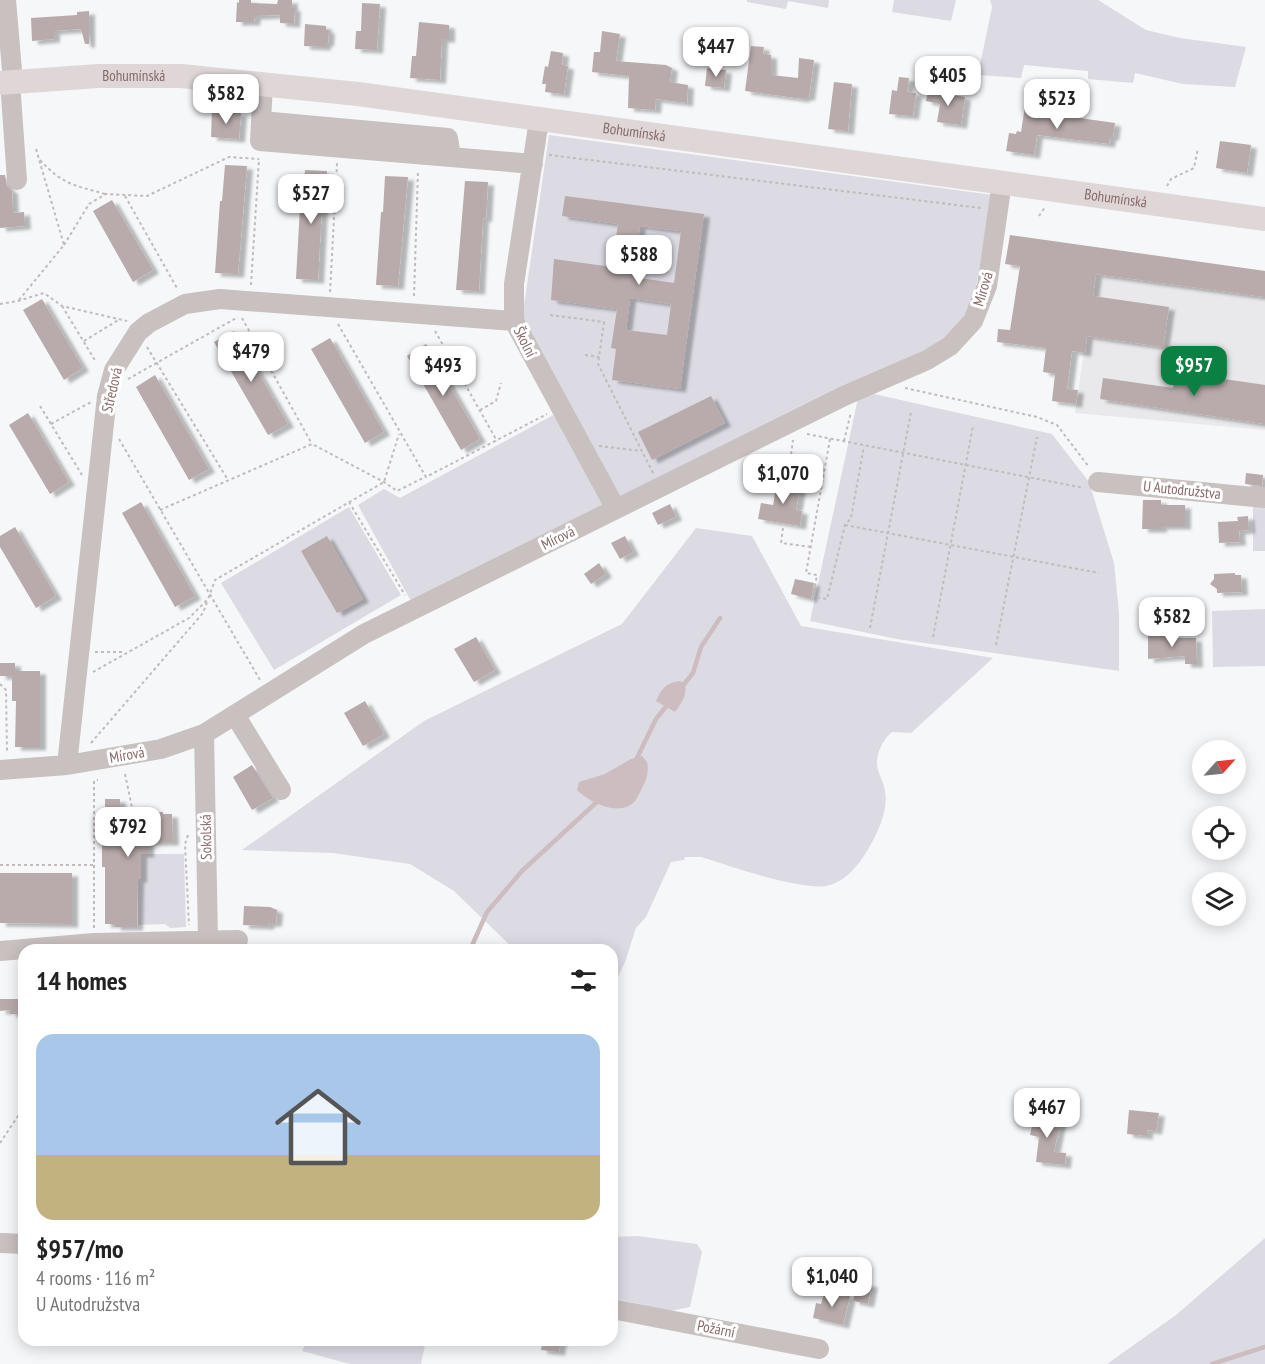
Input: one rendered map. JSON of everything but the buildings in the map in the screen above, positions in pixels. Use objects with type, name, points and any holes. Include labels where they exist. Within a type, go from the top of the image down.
[{"type":"main road","name":"Bohumínská","points":[[8,83],[98,76],[181,76],[358,94],[1263,216]]},
{"type":"street","points":[[6,0],[8,83],[17,180]]},
{"type":"street","points":[[263,84],[260,150],[338,148],[451,157],[533,158]]},
{"type":"street","name":"Školní","points":[[539,120],[514,284],[514,321],[616,509]]},
{"type":"street","points":[[261,121],[448,138],[451,157]]},
{"type":"street","name":"Mírová","points":[[3,770],[67,765],[161,749],[204,734],[364,634],[616,509],[786,430],[855,391],[927,360],[950,346],[973,321],[987,286],[1002,182]]},
{"type":"street","name":"Středová","points":[[67,765],[105,419],[114,369],[138,332],[149,323],[186,304],[220,299],[514,321]]},
{"type":"street","name":"U Autodružstva","points":[[1091,485],[1265,498]]},
{"type":"street","points":[[235,715],[281,790]]},
{"type":"street","name":"Sokolská","points":[[204,734],[208,939]]},
{"type":"street","points":[[89,944],[208,939],[238,940]]},
{"type":"street","points":[[0,951],[18,950]]},
{"type":"street","points":[[0,1243],[18,1244]]},
{"type":"street","name":"Požární","points":[[618,1310],[819,1349]]},
{"type":"path","points":[[338,148],[330,293],[332,307],[337,322],[426,477]]},
{"type":"path","points":[[1165,195],[1167,184],[1171,179],[1194,168],[1198,148]]},
{"type":"path","points":[[36,149],[64,245]]},
{"type":"path","points":[[38,158],[59,179],[71,184],[106,194],[147,196],[229,157],[260,150],[250,302]]},
{"type":"path","points":[[419,155],[414,299],[497,441]]},
{"type":"path","points":[[533,158],[999,210]]},
{"type":"path","points":[[18,301],[64,245],[89,204],[106,194]]},
{"type":"path","points":[[125,196],[186,304]]},
{"type":"path","points":[[0,304],[44,294],[62,306],[125,320],[138,332],[228,480]]},
{"type":"path","points":[[62,306],[96,362]]},
{"type":"path","points":[[550,315],[604,322],[598,364],[653,473]]},
{"type":"path","points":[[121,383],[241,316],[312,444],[397,491],[560,407]]},
{"type":"path","points":[[84,342],[120,319]]},
{"type":"path","points":[[585,355],[599,357]]},
{"type":"path","points":[[788,478],[790,465],[786,430],[1029,478],[1091,485],[1079,453],[1058,425],[1037,417],[907,389],[890,377]]},
{"type":"path","points":[[480,410],[496,401],[501,383]]},
{"type":"path","points":[[844,441],[855,391]]},
{"type":"path","points":[[51,424],[92,402],[105,419],[160,510],[268,694]]},
{"type":"path","points":[[40,406],[84,480]]},
{"type":"path","points":[[870,628],[911,412]]},
{"type":"path","points":[[933,637],[973,426]]},
{"type":"path","points":[[76,677],[89,674],[189,618],[208,599],[215,580],[384,482],[399,432]]},
{"type":"path","points":[[996,645],[1037,437]]},
{"type":"path","points":[[830,439],[806,573],[817,575],[813,597],[827,599],[845,525],[851,518],[864,445]]},
{"type":"path","points":[[160,510],[312,444]]},
{"type":"path","points":[[591,444],[642,452]]},
{"type":"path","points":[[749,459],[824,472]]},
{"type":"path","points":[[349,502],[414,609]]},
{"type":"path","points":[[845,525],[1099,573]]},
{"type":"path","points":[[783,528],[781,543],[811,547]]},
{"type":"path","points":[[86,749],[203,613],[208,599]]},
{"type":"path","points":[[79,651],[128,652]]},
{"type":"path","points":[[0,684],[6,690],[3,770]]},
{"type":"path","points":[[125,774],[133,812]]},
{"type":"path","points":[[94,943],[94,781],[98,780]]},
{"type":"path","points":[[0,865],[94,865]]},
{"type":"path","points":[[0,1143],[18,1116]]},
{"type":"shaded area","points":[[747,0],[829,0],[828,8],[788,1],[786,9],[747,2]]},
{"type":"shaded area","points":[[894,0],[956,0],[951,21],[892,12]]},
{"type":"shaded area","points":[[990,0],[1098,0],[1146,30],[1180,38],[1246,47],[1235,87],[1183,84],[1135,73],[1133,83],[1088,79],[1088,71],[1024,65],[1021,78],[978,75],[992,7]]},
{"type":"shaded area","points":[[549,135],[993,195],[974,297],[964,321],[947,339],[619,498],[522,319]]},
{"type":"shaded area","points":[[1099,248],[1265,271],[1265,430],[1075,413]]},
{"type":"shaded area","points":[[874,394],[1052,434],[1089,482],[1114,563],[1119,613],[1119,671],[897,639],[810,621],[858,398]]},
{"type":"shaded area","points":[[557,413],[609,504],[412,603],[358,505],[384,489],[400,498]]},
{"type":"shaded area","points":[[1253,500],[1265,501],[1265,551],[1253,551]]},
{"type":"shaded area","points":[[349,507],[401,595],[274,670],[221,583]]},
{"type":"shaded area","points":[[696,528],[752,536],[801,626],[993,658],[911,733],[892,732],[883,743],[877,761],[886,798],[882,818],[874,838],[853,870],[834,884],[814,886],[764,876],[701,857],[685,857],[684,860],[671,862],[646,917],[636,928],[618,977],[618,944],[509,944],[454,891],[410,864],[333,853],[242,850],[424,721],[622,624]]},
{"type":"shaded area","points":[[1265,609],[1265,666],[1213,667],[1212,611]]},
{"type":"shaded area","points":[[679,681],[685,683],[685,695],[675,712],[656,701],[664,687]]},
{"type":"shaded area","points":[[642,756],[647,762],[646,778],[635,801],[629,806],[613,808],[605,806],[589,799],[577,790],[579,782],[605,774],[631,759]]},
{"type":"shaded area","points":[[138,854],[184,854],[186,927],[170,928],[165,924],[138,925]]},
{"type":"shaded area","points":[[638,1236],[697,1244],[702,1252],[690,1307],[670,1311],[618,1299],[618,1237]]},
{"type":"shaded area","points":[[1265,1238],[1265,1364],[1107,1364],[1176,1315]]},
{"type":"shaded area","points":[[304,1346],[425,1346],[421,1364],[350,1364],[302,1351]]},
{"type":"waterway","points":[[681,688],[693,673],[701,647],[720,618]]},
{"type":"waterway","points":[[635,762],[656,719],[668,704]]},
{"type":"waterway","points":[[473,944],[487,912],[522,871],[599,800]]},
{"type":"waterway","points":[[1212,1364],[1265,1347]]}]
